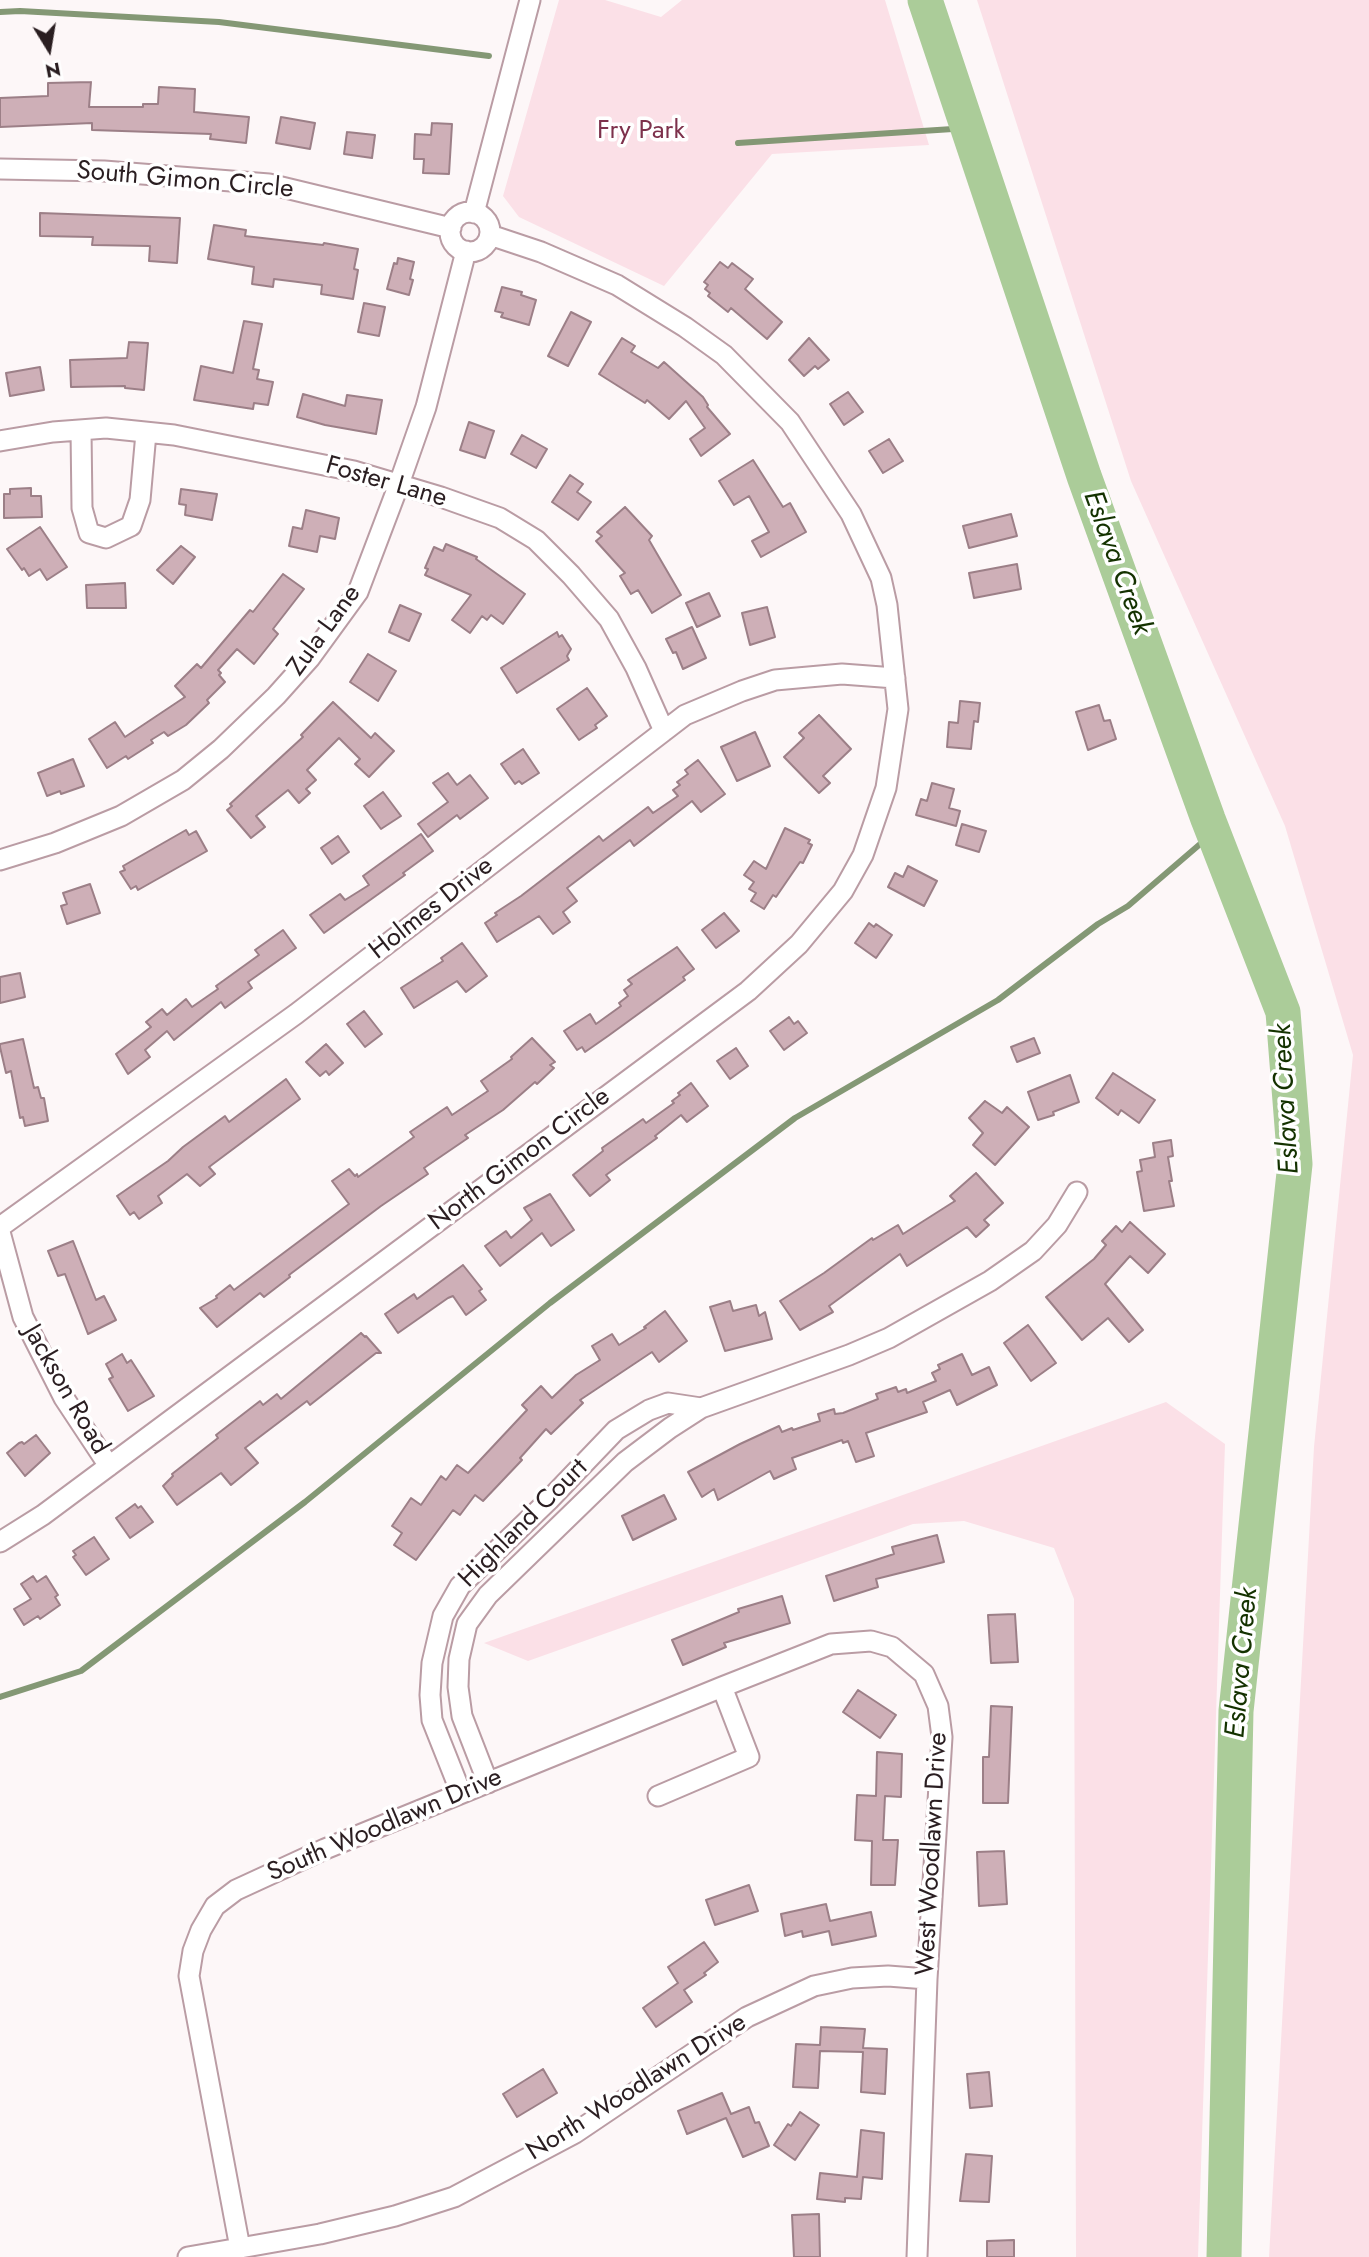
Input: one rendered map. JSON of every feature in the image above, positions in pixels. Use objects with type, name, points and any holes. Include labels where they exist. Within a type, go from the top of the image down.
[{"type":"street","points":[[474,213],[530,0]]},
{"type":"street","name":"South Gimon Circle","points":[[0,169],[104,171],[269,184],[451,228]]},
{"type":"street","points":[[474,213],[487,222],[490,235],[483,247],[466,251],[453,242],[451,228],[460,215],[474,213]]},
{"type":"street","name":"North Gimon Circle","points":[[0,1542],[43,1516],[748,990],[799,944],[843,891],[863,855],[886,788],[898,709],[887,604],[881,578],[851,514],[790,422],[724,355],[617,285],[541,251],[490,235]]},
{"type":"street","name":"Zula Lane","points":[[0,860],[55,843],[121,816],[183,780],[221,749],[276,696],[310,658],[358,592],[400,484],[426,407],[466,251]]},
{"type":"street","name":"Foster Lane","points":[[0,441],[106,428],[174,435],[354,471],[500,518],[536,540],[609,619],[636,668],[664,731]]},
{"type":"street","points":[[81,430],[82,508],[89,533],[106,538],[131,526],[140,500],[146,433]]},
{"type":"street","name":"Holmes Drive","points":[[0,1230],[296,1014],[685,715],[775,680],[842,674],[895,678]]},
{"type":"street","name":"Highland Court","points":[[488,1783],[462,1716],[458,1687],[459,1659],[467,1624],[488,1595],[625,1462],[701,1408],[889,1338],[990,1281],[1033,1251],[1058,1225],[1077,1192]]},
{"type":"street","name":"Jackson Road","points":[[0,1230],[23,1317],[64,1398],[109,1466]]},
{"type":"street","name":"Highland Court","points":[[461,1793],[432,1720],[430,1695],[432,1663],[443,1616],[460,1586],[549,1500],[616,1430],[649,1410],[668,1403],[701,1408]]},
{"type":"street","name":"West Woodlawn Drive","points":[[722,1687],[831,1644],[870,1641],[892,1647],[924,1674],[938,1706],[942,1737],[927,1979],[917,2257]]},
{"type":"street","points":[[658,1796],[749,1757],[722,1687]]},
{"type":"street","name":"South Woodlawn Drive","points":[[240,2248],[189,1976],[193,1951],[215,1906],[236,1890],[325,1849],[722,1687]]},
{"type":"street","name":"North Woodlawn Drive","points":[[188,2257],[370,2222],[454,2197],[575,2133],[747,2017],[814,1986],[852,1978],[888,1976],[927,1979]]},
{"type":"green space","name":"Fry Park","points":[[559,0],[605,0],[661,17],[682,0],[885,0],[929,145],[772,154],[664,286],[519,217],[503,196]]},
{"type":"green space","points":[[977,0],[1369,0],[1369,2257],[1269,2257],[1314,1447],[1353,1055],[1285,826],[1131,481]]},
{"type":"green space","points":[[1166,1402],[1225,1444],[1198,2257],[1076,2257],[1074,1599],[1054,1548],[964,1521],[913,1524],[528,1661],[484,1643]]},
{"type":"building","points":[[91,82],[89,107],[143,107],[143,104],[158,104],[159,87],[195,89],[194,112],[249,117],[246,143],[210,139],[211,134],[92,130],[92,123],[0,127],[0,98],[48,96],[48,83]]},
{"type":"building","points":[[281,117],[315,123],[310,149],[276,143]]},
{"type":"building","points":[[432,123],[452,124],[449,174],[423,173],[424,159],[414,159],[415,134],[431,135]]},
{"type":"building","points":[[347,132],[375,135],[372,158],[344,154]]},
{"type":"building","points":[[40,213],[180,218],[177,263],[149,261],[150,246],[92,245],[93,237],[40,236]]},
{"type":"building","points":[[214,225],[246,230],[245,236],[358,249],[353,299],[321,294],[322,285],[274,279],[273,287],[252,284],[254,267],[208,259]]},
{"type":"building","points":[[398,258],[414,262],[409,295],[387,289]]},
{"type":"building","points":[[720,262],[728,268],[732,263],[753,279],[745,289],[782,322],[767,339],[731,308],[728,312],[708,296],[710,293],[705,289],[708,285],[704,282]]},
{"type":"building","points":[[502,287],[522,292],[521,295],[536,300],[529,325],[501,317],[503,313],[495,311]]},
{"type":"building","points":[[364,303],[385,307],[379,336],[358,332]]},
{"type":"building","points":[[571,312],[591,322],[568,366],[548,356]]},
{"type":"building","points":[[244,321],[262,324],[253,369],[259,370],[257,379],[273,382],[268,405],[254,403],[253,409],[194,400],[201,366],[233,373]]},
{"type":"building","points":[[622,338],[635,346],[631,352],[658,368],[664,362],[703,397],[707,407],[730,434],[701,456],[690,439],[705,428],[686,401],[669,419],[647,400],[645,403],[599,374]]},
{"type":"building","points":[[809,338],[829,360],[818,369],[815,366],[804,376],[789,360]]},
{"type":"building","points":[[129,342],[148,343],[144,390],[125,386],[71,387],[70,360],[127,358]]},
{"type":"building","points":[[40,367],[44,390],[10,396],[6,373]]},
{"type":"building","points":[[848,392],[863,412],[844,425],[830,404]]},
{"type":"building","points":[[303,394],[345,406],[347,395],[382,400],[376,434],[297,417]]},
{"type":"building","points":[[469,422],[494,431],[485,458],[460,450]]},
{"type":"building","points":[[522,435],[547,449],[536,468],[511,454]]},
{"type":"building","points":[[889,439],[903,461],[883,473],[869,451]]},
{"type":"building","points":[[753,460],[783,507],[790,503],[806,532],[761,557],[752,541],[769,532],[749,496],[734,505],[719,481]]},
{"type":"building","points":[[570,475],[583,484],[577,492],[591,502],[578,520],[552,502]]},
{"type":"building","points":[[31,488],[31,496],[41,496],[42,517],[4,518],[4,494],[10,494],[10,489]]},
{"type":"building","points":[[181,489],[217,494],[212,520],[185,515],[186,505],[179,504]]},
{"type":"building","points":[[625,507],[652,536],[649,540],[681,595],[652,613],[638,590],[631,594],[620,576],[625,573],[596,541],[602,536],[597,532]]},
{"type":"building","points":[[306,510],[339,518],[335,539],[320,536],[317,552],[289,546],[293,527],[302,529]]},
{"type":"building","points":[[1011,514],[1017,536],[969,548],[963,526]]},
{"type":"building","points":[[40,527],[67,567],[47,580],[40,569],[29,576],[7,549]]},
{"type":"building","points":[[446,544],[477,557],[476,559],[525,594],[503,624],[491,615],[487,620],[482,616],[470,633],[452,620],[471,595],[425,575],[428,569],[425,568],[434,547],[443,551]]},
{"type":"building","points":[[181,546],[195,557],[173,584],[157,570]]},
{"type":"building","points":[[1017,564],[1021,589],[974,598],[969,573]]},
{"type":"building","points":[[283,574],[304,589],[273,629],[278,634],[254,664],[237,649],[218,670],[225,682],[207,700],[209,703],[186,725],[168,736],[164,732],[151,740],[153,743],[128,759],[126,756],[107,768],[89,739],[115,722],[125,737],[185,697],[175,686],[197,664],[201,668],[250,610],[253,612]]},
{"type":"building","points":[[125,583],[126,608],[87,608],[86,585]]},
{"type":"building","points":[[709,593],[720,616],[697,627],[686,603]]},
{"type":"building","points":[[400,605],[421,614],[409,641],[389,632]]},
{"type":"building","points":[[767,607],[775,637],[750,645],[742,613]]},
{"type":"building","points":[[692,627],[706,658],[683,669],[676,652],[673,653],[666,639]]},
{"type":"building","points":[[557,632],[571,649],[567,656],[569,660],[517,693],[501,668]]},
{"type":"building","points":[[368,654],[396,671],[378,701],[350,682]]},
{"type":"building","points":[[587,688],[607,716],[595,725],[597,728],[579,740],[557,709]]},
{"type":"building","points":[[960,701],[980,703],[978,722],[974,721],[971,749],[947,747],[949,722],[958,723]]},
{"type":"building","points":[[333,702],[371,738],[375,733],[394,751],[369,777],[355,764],[360,759],[339,738],[307,770],[316,780],[306,789],[310,793],[299,803],[288,790],[256,816],[265,827],[251,838],[227,810],[232,806],[230,804],[303,737],[301,735]]},
{"type":"building","points":[[1099,705],[1104,721],[1110,720],[1116,739],[1088,750],[1076,712]]},
{"type":"building","points":[[819,715],[851,749],[823,776],[830,783],[819,793],[784,757],[804,738],[799,733]]},
{"type":"building","points":[[755,732],[770,766],[737,781],[721,747]]},
{"type":"building","points":[[523,749],[539,773],[522,784],[519,781],[515,784],[501,764]]},
{"type":"building","points":[[73,759],[84,786],[47,796],[38,773]]},
{"type":"building","points":[[698,760],[725,794],[701,812],[692,801],[634,846],[630,840],[567,888],[577,901],[563,912],[570,922],[553,934],[539,916],[497,942],[485,923],[497,915],[495,913],[599,836],[603,841],[648,807],[653,813],[678,796],[673,790],[680,785],[677,782],[688,774],[685,770]]},
{"type":"building","points":[[448,773],[457,785],[470,775],[488,798],[460,819],[457,815],[428,837],[418,824],[448,802],[433,783]]},
{"type":"building","points":[[932,783],[954,789],[949,808],[960,811],[956,826],[916,815],[921,799],[927,801]]},
{"type":"building","points":[[383,792],[401,816],[381,829],[364,806]]},
{"type":"building","points":[[962,824],[986,831],[979,852],[956,845]]},
{"type":"building","points":[[785,828],[810,840],[808,843],[812,845],[803,863],[800,862],[776,897],[773,895],[764,909],[751,901],[756,893],[749,889],[754,882],[744,875],[754,861],[766,869]]},
{"type":"building","points":[[186,830],[189,835],[196,831],[207,851],[138,890],[136,886],[131,889],[120,872],[125,870],[123,866]]},
{"type":"building","points":[[421,834],[433,851],[403,873],[405,875],[324,933],[310,915],[340,894],[345,900],[369,885],[363,876]]},
{"type":"building","points":[[338,836],[349,852],[332,864],[321,848]]},
{"type":"building","points":[[908,866],[937,881],[924,906],[888,887],[895,873],[903,877]]},
{"type":"building","points":[[90,884],[100,913],[67,924],[61,906],[67,904],[63,893]]},
{"type":"building","points":[[724,913],[739,931],[716,948],[702,930]]},
{"type":"building","points":[[869,923],[874,927],[876,924],[892,935],[876,958],[855,943]]},
{"type":"building","points":[[283,930],[296,948],[248,982],[252,988],[225,1008],[221,1002],[174,1040],[167,1031],[145,1050],[150,1057],[128,1074],[116,1054],[151,1027],[146,1022],[162,1009],[167,1015],[186,999],[192,1007],[259,955],[255,950]]},
{"type":"building","points":[[462,943],[487,976],[466,992],[457,981],[414,1008],[401,988],[443,961],[441,958]]},
{"type":"building","points":[[677,947],[694,969],[683,977],[685,980],[585,1052],[582,1047],[577,1050],[564,1031],[590,1014],[596,1024],[621,1006],[619,1003],[628,996],[624,990],[632,984],[628,980]]},
{"type":"building","points":[[20,973],[25,997],[0,1003],[0,977]]},
{"type":"building","points":[[364,1011],[382,1034],[365,1047],[347,1024]]},
{"type":"building","points":[[789,1017],[794,1024],[798,1021],[807,1033],[784,1050],[770,1031]]},
{"type":"building","points":[[532,1038],[555,1062],[550,1065],[554,1068],[503,1110],[465,1135],[468,1138],[424,1168],[428,1174],[289,1275],[290,1277],[264,1297],[260,1293],[217,1327],[200,1308],[217,1298],[216,1296],[230,1285],[234,1290],[349,1204],[332,1181],[349,1169],[358,1177],[414,1137],[410,1132],[447,1107],[452,1115],[488,1091],[481,1081],[512,1059],[511,1057]]},
{"type":"building","points":[[1034,1038],[1040,1053],[1017,1062],[1011,1047]]},
{"type":"building","points":[[23,1039],[34,1088],[38,1087],[41,1098],[44,1098],[48,1121],[25,1126],[23,1117],[20,1118],[11,1071],[6,1073],[0,1047],[0,1044]]},
{"type":"building","points":[[326,1044],[343,1063],[329,1075],[326,1071],[320,1076],[306,1062]]},
{"type":"building","points":[[736,1048],[748,1066],[730,1079],[717,1061]]},
{"type":"building","points":[[1113,1073],[1155,1100],[1139,1123],[1121,1110],[1118,1115],[1096,1098]]},
{"type":"building","points":[[1070,1075],[1079,1102],[1038,1120],[1028,1092]]},
{"type":"building","points":[[286,1079],[300,1099],[209,1167],[215,1174],[200,1186],[187,1174],[158,1196],[162,1203],[139,1219],[134,1212],[130,1215],[117,1196],[168,1161],[225,1116],[229,1122]]},
{"type":"building","points":[[691,1083],[708,1106],[687,1122],[681,1115],[655,1136],[657,1138],[606,1175],[610,1180],[590,1196],[573,1175],[603,1151],[602,1148],[643,1119],[646,1123],[674,1103],[672,1101],[680,1095],[678,1093]]},
{"type":"building","points":[[985,1101],[1002,1113],[1007,1107],[1029,1127],[995,1165],[973,1145],[983,1133],[969,1118]]},
{"type":"building","points":[[1171,1140],[1173,1156],[1168,1157],[1172,1181],[1169,1181],[1174,1206],[1144,1211],[1137,1172],[1142,1171],[1140,1160],[1155,1157],[1153,1143]]},
{"type":"building","points":[[976,1173],[1003,1203],[984,1220],[989,1225],[976,1237],[967,1227],[907,1266],[900,1254],[829,1306],[833,1312],[800,1330],[780,1301],[872,1238],[873,1240],[898,1225],[903,1234],[955,1201],[950,1196]]},
{"type":"building","points":[[550,1194],[574,1230],[551,1246],[542,1233],[500,1266],[485,1246],[506,1231],[511,1238],[532,1220],[524,1208]]},
{"type":"building","points":[[1130,1222],[1165,1254],[1148,1273],[1130,1256],[1105,1284],[1143,1330],[1129,1342],[1108,1318],[1082,1340],[1046,1297],[1094,1259],[1106,1245],[1102,1241],[1116,1226],[1122,1232]]},
{"type":"building","points":[[73,1241],[96,1300],[104,1296],[116,1320],[88,1334],[65,1274],[58,1276],[48,1251]]},
{"type":"building","points":[[463,1265],[482,1289],[479,1291],[486,1300],[466,1315],[453,1296],[398,1333],[385,1314],[414,1294],[417,1299]]},
{"type":"building","points":[[730,1301],[733,1311],[756,1305],[759,1316],[765,1312],[772,1339],[725,1351],[710,1307]]},
{"type":"building","points":[[665,1311],[687,1341],[659,1362],[652,1352],[580,1400],[583,1403],[551,1434],[546,1429],[520,1458],[522,1460],[483,1501],[475,1495],[460,1515],[453,1510],[416,1560],[394,1545],[402,1533],[392,1526],[411,1498],[421,1505],[441,1476],[446,1480],[457,1465],[468,1473],[527,1410],[522,1405],[541,1386],[552,1398],[576,1375],[600,1360],[592,1346],[612,1334],[619,1345],[646,1328],[644,1327]]},
{"type":"building","points":[[1028,1325],[1056,1363],[1031,1381],[1004,1343]]},
{"type":"building","points":[[361,1333],[381,1353],[376,1353],[310,1405],[307,1401],[245,1448],[258,1463],[231,1485],[221,1473],[177,1505],[163,1486],[172,1474],[260,1401],[263,1405],[277,1394],[281,1399]]},
{"type":"building","points":[[122,1354],[127,1363],[131,1360],[154,1396],[128,1411],[109,1379],[113,1377],[106,1364]]},
{"type":"building","points":[[962,1354],[972,1375],[989,1367],[997,1385],[957,1405],[950,1390],[923,1402],[927,1412],[866,1433],[874,1456],[856,1462],[848,1441],[843,1443],[842,1440],[792,1458],[796,1469],[774,1479],[770,1471],[718,1500],[714,1489],[702,1497],[688,1472],[779,1426],[782,1432],[792,1428],[793,1430],[820,1421],[818,1414],[834,1409],[835,1414],[843,1413],[878,1399],[876,1394],[896,1387],[898,1392],[906,1389],[907,1393],[936,1381],[932,1373],[940,1369],[938,1365]]},
{"type":"building","points":[[36,1435],[50,1453],[25,1476],[7,1453],[19,1443],[24,1444]]},
{"type":"building","points":[[664,1495],[676,1519],[633,1540],[622,1516]]},
{"type":"building","points":[[135,1504],[138,1508],[141,1506],[153,1522],[130,1538],[116,1518]]},
{"type":"building","points":[[937,1535],[944,1562],[876,1579],[878,1587],[834,1601],[826,1576],[894,1554],[892,1547]]},
{"type":"building","points":[[94,1537],[109,1559],[86,1575],[73,1557],[76,1555],[73,1551]]},
{"type":"building","points":[[33,1576],[37,1582],[46,1576],[58,1595],[55,1597],[60,1605],[40,1619],[38,1616],[24,1625],[14,1609],[31,1599],[21,1584]]},
{"type":"building","points":[[782,1596],[790,1623],[724,1643],[726,1647],[683,1665],[672,1640],[739,1612],[738,1609]]},
{"type":"building","points":[[1015,1614],[1018,1662],[991,1663],[988,1615]]},
{"type":"building","points":[[858,1690],[896,1715],[880,1738],[843,1712]]},
{"type":"building","points":[[991,1706],[1012,1707],[1008,1803],[983,1803],[983,1757],[989,1757]]},
{"type":"building","points":[[877,1752],[902,1754],[901,1797],[885,1796],[883,1840],[898,1840],[895,1885],[871,1885],[872,1841],[855,1840],[857,1795],[876,1796]]},
{"type":"building","points":[[1004,1851],[1007,1904],[979,1906],[977,1852]]},
{"type":"building","points":[[749,1885],[758,1911],[715,1925],[706,1900]]},
{"type":"building","points":[[826,1904],[830,1921],[871,1912],[876,1936],[832,1945],[829,1931],[803,1937],[802,1931],[785,1936],[781,1914]]},
{"type":"building","points":[[704,1942],[718,1962],[704,1973],[706,1975],[684,1990],[692,2002],[656,2027],[643,2008],[678,1983],[668,1967]]},
{"type":"building","points":[[821,2027],[865,2029],[863,2048],[887,2049],[885,2094],[861,2092],[863,2052],[820,2051],[818,2088],[793,2087],[796,2044],[820,2045]]},
{"type":"building","points":[[543,2069],[557,2093],[517,2117],[503,2094]]},
{"type":"building","points":[[989,2072],[992,2106],[970,2108],[967,2074]]},
{"type":"building","points":[[722,2093],[731,2114],[749,2107],[769,2146],[743,2157],[726,2118],[687,2134],[678,2111]]},
{"type":"building","points":[[800,2112],[819,2125],[795,2160],[774,2145]]},
{"type":"building","points":[[861,2130],[884,2133],[882,2179],[863,2177],[861,2199],[845,2198],[845,2202],[817,2199],[820,2173],[857,2177]]},
{"type":"building","points":[[966,2154],[992,2156],[989,2202],[960,2201]]},
{"type":"building","points":[[819,2214],[820,2257],[794,2257],[792,2215]]},
{"type":"building","points":[[1014,2240],[1014,2257],[987,2257],[987,2241]]},
{"type":"waterway","name":"Eslava Creek","points":[[925,0],[1084,476],[1208,819],[1283,1012],[1295,1164],[1236,1711],[1224,2257]]},
{"type":"waterway","points":[[0,12],[219,22],[489,56]]},
{"type":"waterway","points":[[738,143],[968,128]]},
{"type":"waterway","points":[[0,1697],[81,1671],[305,1502],[550,1303],[795,1118],[998,1000],[1098,924],[1128,906],[1213,833]]}]
